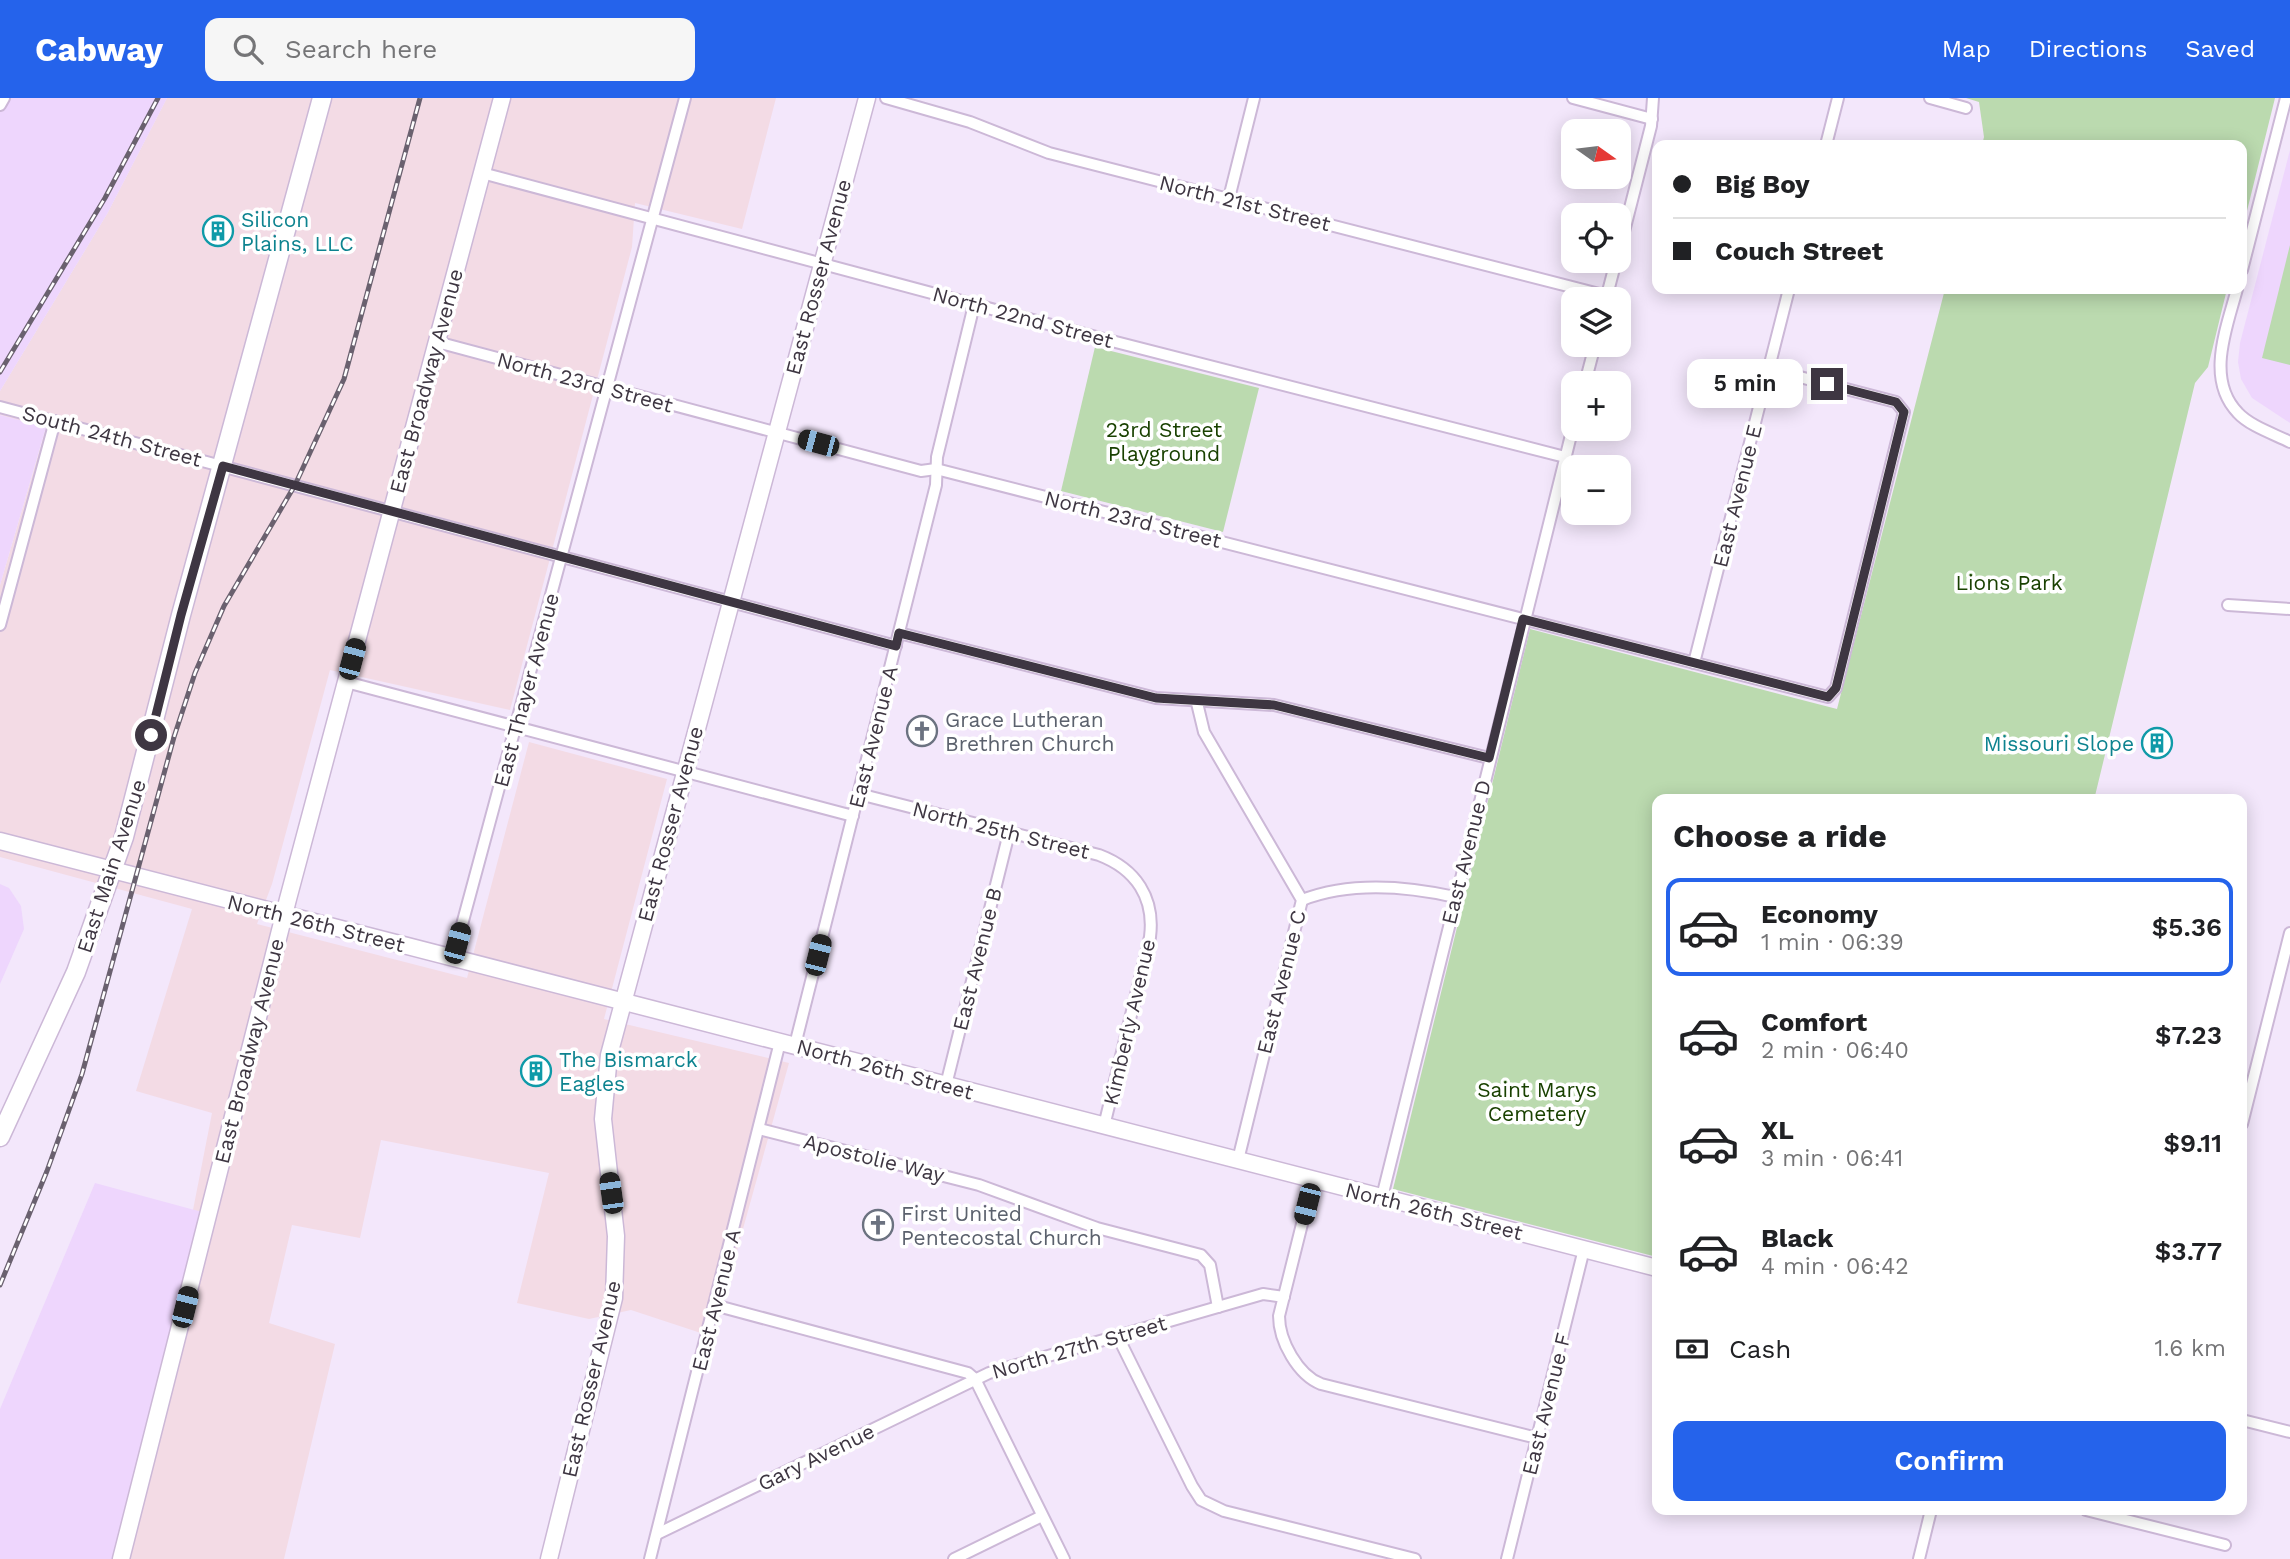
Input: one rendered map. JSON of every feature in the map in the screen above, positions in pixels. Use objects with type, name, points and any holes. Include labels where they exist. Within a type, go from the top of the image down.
[{"type":"main road","name":"East Main Avenue","points":[[0,1137],[4,1117],[76,972],[113,871],[322,98]]},
{"type":"street","points":[[0,105],[4,98]]},
{"type":"street","name":"East Broadway Avenue","points":[[121,1559],[284,915],[502,98]]},
{"type":"street","name":"East Thayer Avenue","points":[[453,958],[685,98]]},
{"type":"street","name":"East Rosser Avenue","points":[[549,1559],[614,1294],[617,1251],[604,1146],[603,1101],[607,1069],[622,1001],[867,98]]},
{"type":"street","name":"North 21st Street","points":[[886,98],[970,121],[1049,153],[1565,287]]},
{"type":"street","points":[[1229,198],[1254,98]]},
{"type":"street","points":[[1573,98],[1652,119]]},
{"type":"street","points":[[1631,203],[1652,119],[1653,98]]},
{"type":"street","points":[[1827,140],[1838,98]]},
{"type":"street","points":[[1930,98],[1966,108]]},
{"type":"street","points":[[2247,250],[2286,98]]},
{"type":"street","name":"North 22nd Street","points":[[482,173],[822,262],[974,305],[1561,456]]},
{"type":"street","name":"East Avenue E","points":[[1694,663],[1788,294]]},
{"type":"street","points":[[2236,294],[2220,354],[2223,391],[2239,414],[2290,442]]},
{"type":"street","name":"East Avenue A","points":[[650,1559],[759,1129],[788,1044],[859,794],[936,485],[936,469],[974,305]]},
{"type":"street","name":"North 23rd Street","points":[[437,342],[921,471],[936,469],[1823,697],[1831,696],[1904,417],[1903,408],[1896,402],[1769,369]]},
{"type":"street","name":"South 24th Street","points":[[0,407],[896,646]]},
{"type":"street","points":[[0,625],[55,421]]},
{"type":"street","name":"East Avenue D","points":[[1382,1197],[1561,472]]},
{"type":"street","points":[[2228,605],[2290,609]]},
{"type":"street","points":[[899,633],[1156,698],[1197,703],[1233,701],[1274,705],[1489,758]]},
{"type":"street","points":[[346,682],[853,816]]},
{"type":"street","name":"East Avenue C","points":[[1197,703],[1204,732],[1302,900],[1238,1160]]},
{"type":"street","name":"North 25th Street","points":[[859,794],[1109,859],[1137,880]]},
{"type":"street","name":"East Avenue B","points":[[946,1085],[1009,833]]},
{"type":"street","name":"North 26th Street","points":[[0,841],[1652,1267]]},
{"type":"street","name":"Kimberly Avenue","points":[[1104,1126],[1150,937],[1151,912],[1137,880]]},
{"type":"street","points":[[1302,900],[1352,889],[1393,887],[1455,897]]},
{"type":"street","points":[[2247,1104],[2290,933]]},
{"type":"street","name":"Apostolie Way","points":[[759,1129],[989,1189],[1107,1230],[1205,1257],[1210,1265],[1218,1307]]},
{"type":"street","points":[[1313,1180],[1279,1316],[1281,1334],[1306,1376],[1321,1384],[1537,1438]]},
{"type":"street","name":"East Avenue F","points":[[1507,1559],[1584,1249]]},
{"type":"street","name":"North 27th Street","points":[[714,1305],[951,1366],[975,1379],[1263,1294],[1284,1297]]},
{"type":"street","points":[[1117,1335],[1201,1500],[1224,1511],[1380,1555],[1415,1559]]},
{"type":"street","points":[[975,1379],[1064,1559]]},
{"type":"street","name":"Gary Avenue","points":[[657,1534],[975,1379]]},
{"type":"street","points":[[2247,1421],[2290,1432]]},
{"type":"street","points":[[1919,1559],[1930,1515]]},
{"type":"street","points":[[2106,1515],[2225,1545]]},
{"type":"street","points":[[954,1559],[1042,1516]]},
{"type":"shaded area","points":[[0,98],[167,98],[107,214],[0,391]]},
{"type":"shaded area","points":[[167,98],[776,98],[742,229],[635,203],[632,247],[510,710],[330,670],[272,884],[257,924],[467,978],[529,742],[667,779],[604,1019],[789,1063],[713,1337],[631,1310],[589,1319],[517,1303],[549,1173],[381,1140],[360,1238],[292,1225],[269,1323],[335,1344],[284,1559],[127,1559],[213,1215],[193,1210],[212,1113],[136,1091],[192,909],[0,857],[0,585],[46,428],[0,415],[0,391],[107,214]]},
{"type":"shaded area","points":[[2290,150],[2290,423],[2252,398],[2241,379],[2238,362],[2240,343]]},
{"type":"shaded area","points":[[0,415],[46,427],[0,585]]},
{"type":"shaded area","points":[[0,884],[9,888],[21,906],[24,929],[0,984]]},
{"type":"shaded area","points":[[95,1183],[213,1215],[127,1559],[0,1559],[0,1409]]},
{"type":"green space","points":[[1966,98],[2275,98],[2247,211],[2247,140],[1983,140],[1979,102]]},
{"type":"green space","points":[[2290,245],[2290,365],[2262,358]]},
{"type":"green space","points":[[1944,294],[2226,294],[2208,367],[2195,383],[2095,794],[1652,794],[1652,1256],[1393,1189],[1530,629],[1837,709]]},
{"type":"green space","name":"23rd Street Playground","points":[[1095,347],[1259,388],[1223,532],[1061,491]]},
{"type":"railway","points":[[0,372],[105,198],[158,98]]},
{"type":"railway","points":[[0,1285],[47,1171],[82,1074],[174,737],[195,673],[224,606],[295,485],[344,379],[420,98]]},
{"type":"place","name":"Silicon Plains, LLC","points":[[218,231]]},
{"type":"place","name":"Grace Lutheran Brethren Church","points":[[922,731]]},
{"type":"place","name":"Missouri Slope","points":[[2157,743]]},
{"type":"place","name":"The Bismarck Eagles","points":[[536,1071]]},
{"type":"place","name":"First United Pentecostal Church","points":[[878,1225]]},
{"type":"route","points":[[151,735],[223,466],[896,646],[899,633],[1156,698],[1197,703],[1247,701],[1286,707],[1489,758],[1523,619],[1828,697],[1836,688],[1904,412],[1896,402],[1827,384]]},
{"type":"park label","name":"Lions Park","points":[[2009,582]]},
{"type":"park label","name":"Saint Marys Cemetery","points":[[1537,1101]]}]
